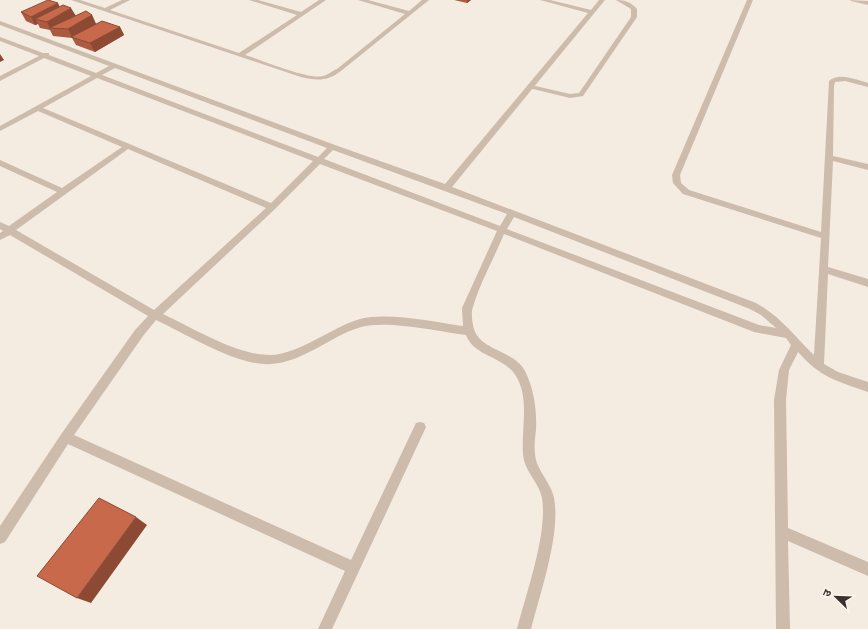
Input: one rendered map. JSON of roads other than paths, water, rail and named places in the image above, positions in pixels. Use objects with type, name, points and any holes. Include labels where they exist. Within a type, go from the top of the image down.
[{"type":"street","points":[[74,0],[303,76],[321,79],[332,75],[339,70],[426,0]]},
{"type":"street","points":[[106,10],[127,0]]},
{"type":"street","points":[[252,0],[301,14]]},
{"type":"street","points":[[240,55],[323,0]]},
{"type":"street","points":[[361,0],[410,13]]},
{"type":"street","points":[[543,0],[593,12]]},
{"type":"street","points":[[447,188],[602,0]]},
{"type":"street","points":[[531,87],[570,96],[581,95],[634,17],[634,9],[630,5],[619,0]]},
{"type":"street","points":[[750,0],[676,175],[676,180],[679,186],[686,192],[825,236]]},
{"type":"street","points":[[853,0],[868,3]]},
{"type":"street","points":[[0,24],[447,188],[753,306],[775,319],[819,366],[830,374],[868,387]]},
{"type":"street","points":[[0,39],[758,329],[793,339]]},
{"type":"street","points":[[0,79],[61,47]]},
{"type":"street","points":[[0,129],[114,66]]},
{"type":"street","points":[[819,366],[832,81],[841,79],[868,85]]},
{"type":"street","points":[[37,108],[272,207]]},
{"type":"street","points":[[0,238],[128,146]]},
{"type":"street","points":[[0,537],[66,437],[139,333],[155,315],[272,207],[332,147]]},
{"type":"street","points":[[829,158],[868,167]]},
{"type":"street","points":[[0,163],[63,192]]},
{"type":"street","points":[[512,213],[502,230],[467,308],[468,330],[474,341],[482,348],[513,365],[525,384],[529,404],[529,457],[543,483],[547,496],[550,514],[547,536],[524,629]]},
{"type":"street","points":[[0,225],[155,315],[230,351],[252,358],[271,360],[294,355],[342,330],[361,323],[383,320],[468,330]]},
{"type":"street","points":[[824,269],[868,283]]},
{"type":"street","points":[[782,629],[780,400],[784,370],[793,339]]},
{"type":"street","points":[[325,629],[420,427]]},
{"type":"street","points":[[66,437],[353,568]]},
{"type":"street","points":[[782,532],[868,569]]}]
